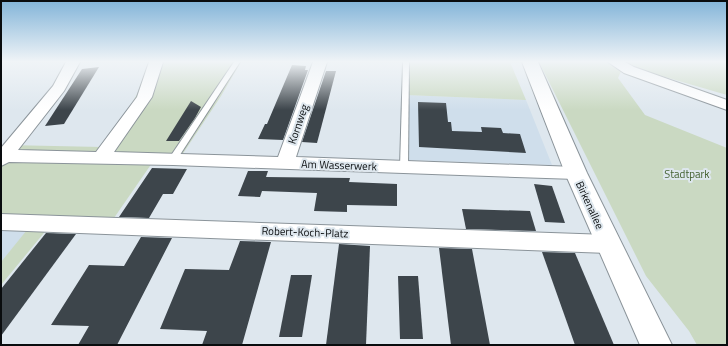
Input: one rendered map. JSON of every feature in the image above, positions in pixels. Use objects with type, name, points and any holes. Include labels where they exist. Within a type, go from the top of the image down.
[{"type":"street","points":[[3,158],[59,88],[64,78]]},
{"type":"street","points":[[101,158],[144,97],[150,78]]},
{"type":"street","name":"Kornweg","points":[[285,163],[314,78]]},
{"type":"street","name":"Birkenallee","points":[[537,78],[576,173],[656,345]]},
{"type":"street","points":[[652,78],[727,105]]},
{"type":"street","name":"Am Wasserwerk","points":[[3,158],[173,159],[576,173]]},
{"type":"street","name":"Robert-Koch-Platz","points":[[1,222],[608,244]]},
{"type":"lane","points":[[173,159],[226,78]]},
{"type":"lane","points":[[404,167],[406,78]]},
{"type":"shaded area","points":[[406,95],[526,100],[552,165],[404,160]]},
{"type":"shaded area","points":[[1,230],[28,230],[1,262]]},
{"type":"green space","points":[[143,78],[232,78],[176,164],[152,163],[105,231],[48,228],[1,285],[1,262],[27,230],[1,230],[1,150],[6,145],[102,147],[125,116],[137,94]]},
{"type":"green space","points":[[407,78],[517,78],[526,100],[406,95]]},
{"type":"green space","name":"Stadtpark","points":[[547,78],[618,78],[645,115],[727,148],[727,345],[697,345],[689,331],[646,276]]},
{"type":"green space","points":[[669,78],[727,78],[727,95]]},
{"type":"building","points":[[76,78],[92,78],[64,124],[45,126]]},
{"type":"building","points":[[286,78],[305,78],[283,140],[258,139],[265,124],[267,124]]},
{"type":"building","points":[[324,78],[334,78],[317,143],[302,142]]},
{"type":"building","points":[[191,101],[201,107],[195,118],[179,141],[166,141]]},
{"type":"building","points":[[418,102],[446,103],[448,122],[451,122],[452,131],[482,132],[481,127],[501,128],[503,133],[520,134],[526,153],[419,147]]},
{"type":"building","points":[[152,168],[187,169],[173,194],[163,194],[149,218],[119,217]]},
{"type":"building","points":[[248,171],[268,171],[266,177],[350,178],[349,182],[397,184],[397,206],[347,205],[347,212],[314,211],[317,193],[262,191],[260,197],[238,196]]},
{"type":"building","points":[[534,184],[552,186],[565,223],[545,222]]},
{"type":"building","points":[[462,209],[530,211],[536,231],[466,229]]},
{"type":"building","points":[[46,233],[76,234],[1,336],[1,289]]},
{"type":"building","points":[[141,237],[172,238],[117,345],[78,345],[89,326],[51,325],[89,265],[124,266]]},
{"type":"building","points":[[240,241],[271,242],[242,345],[202,345],[207,331],[160,329],[185,269],[229,270]]},
{"type":"building","points":[[339,244],[370,246],[366,345],[326,345]]},
{"type":"building","points":[[439,248],[472,249],[490,345],[451,345]]},
{"type":"building","points":[[542,252],[575,253],[614,345],[575,345]]},
{"type":"building","points":[[291,275],[312,275],[302,337],[279,337]]},
{"type":"building","points":[[398,276],[418,276],[423,339],[400,339]]}]
